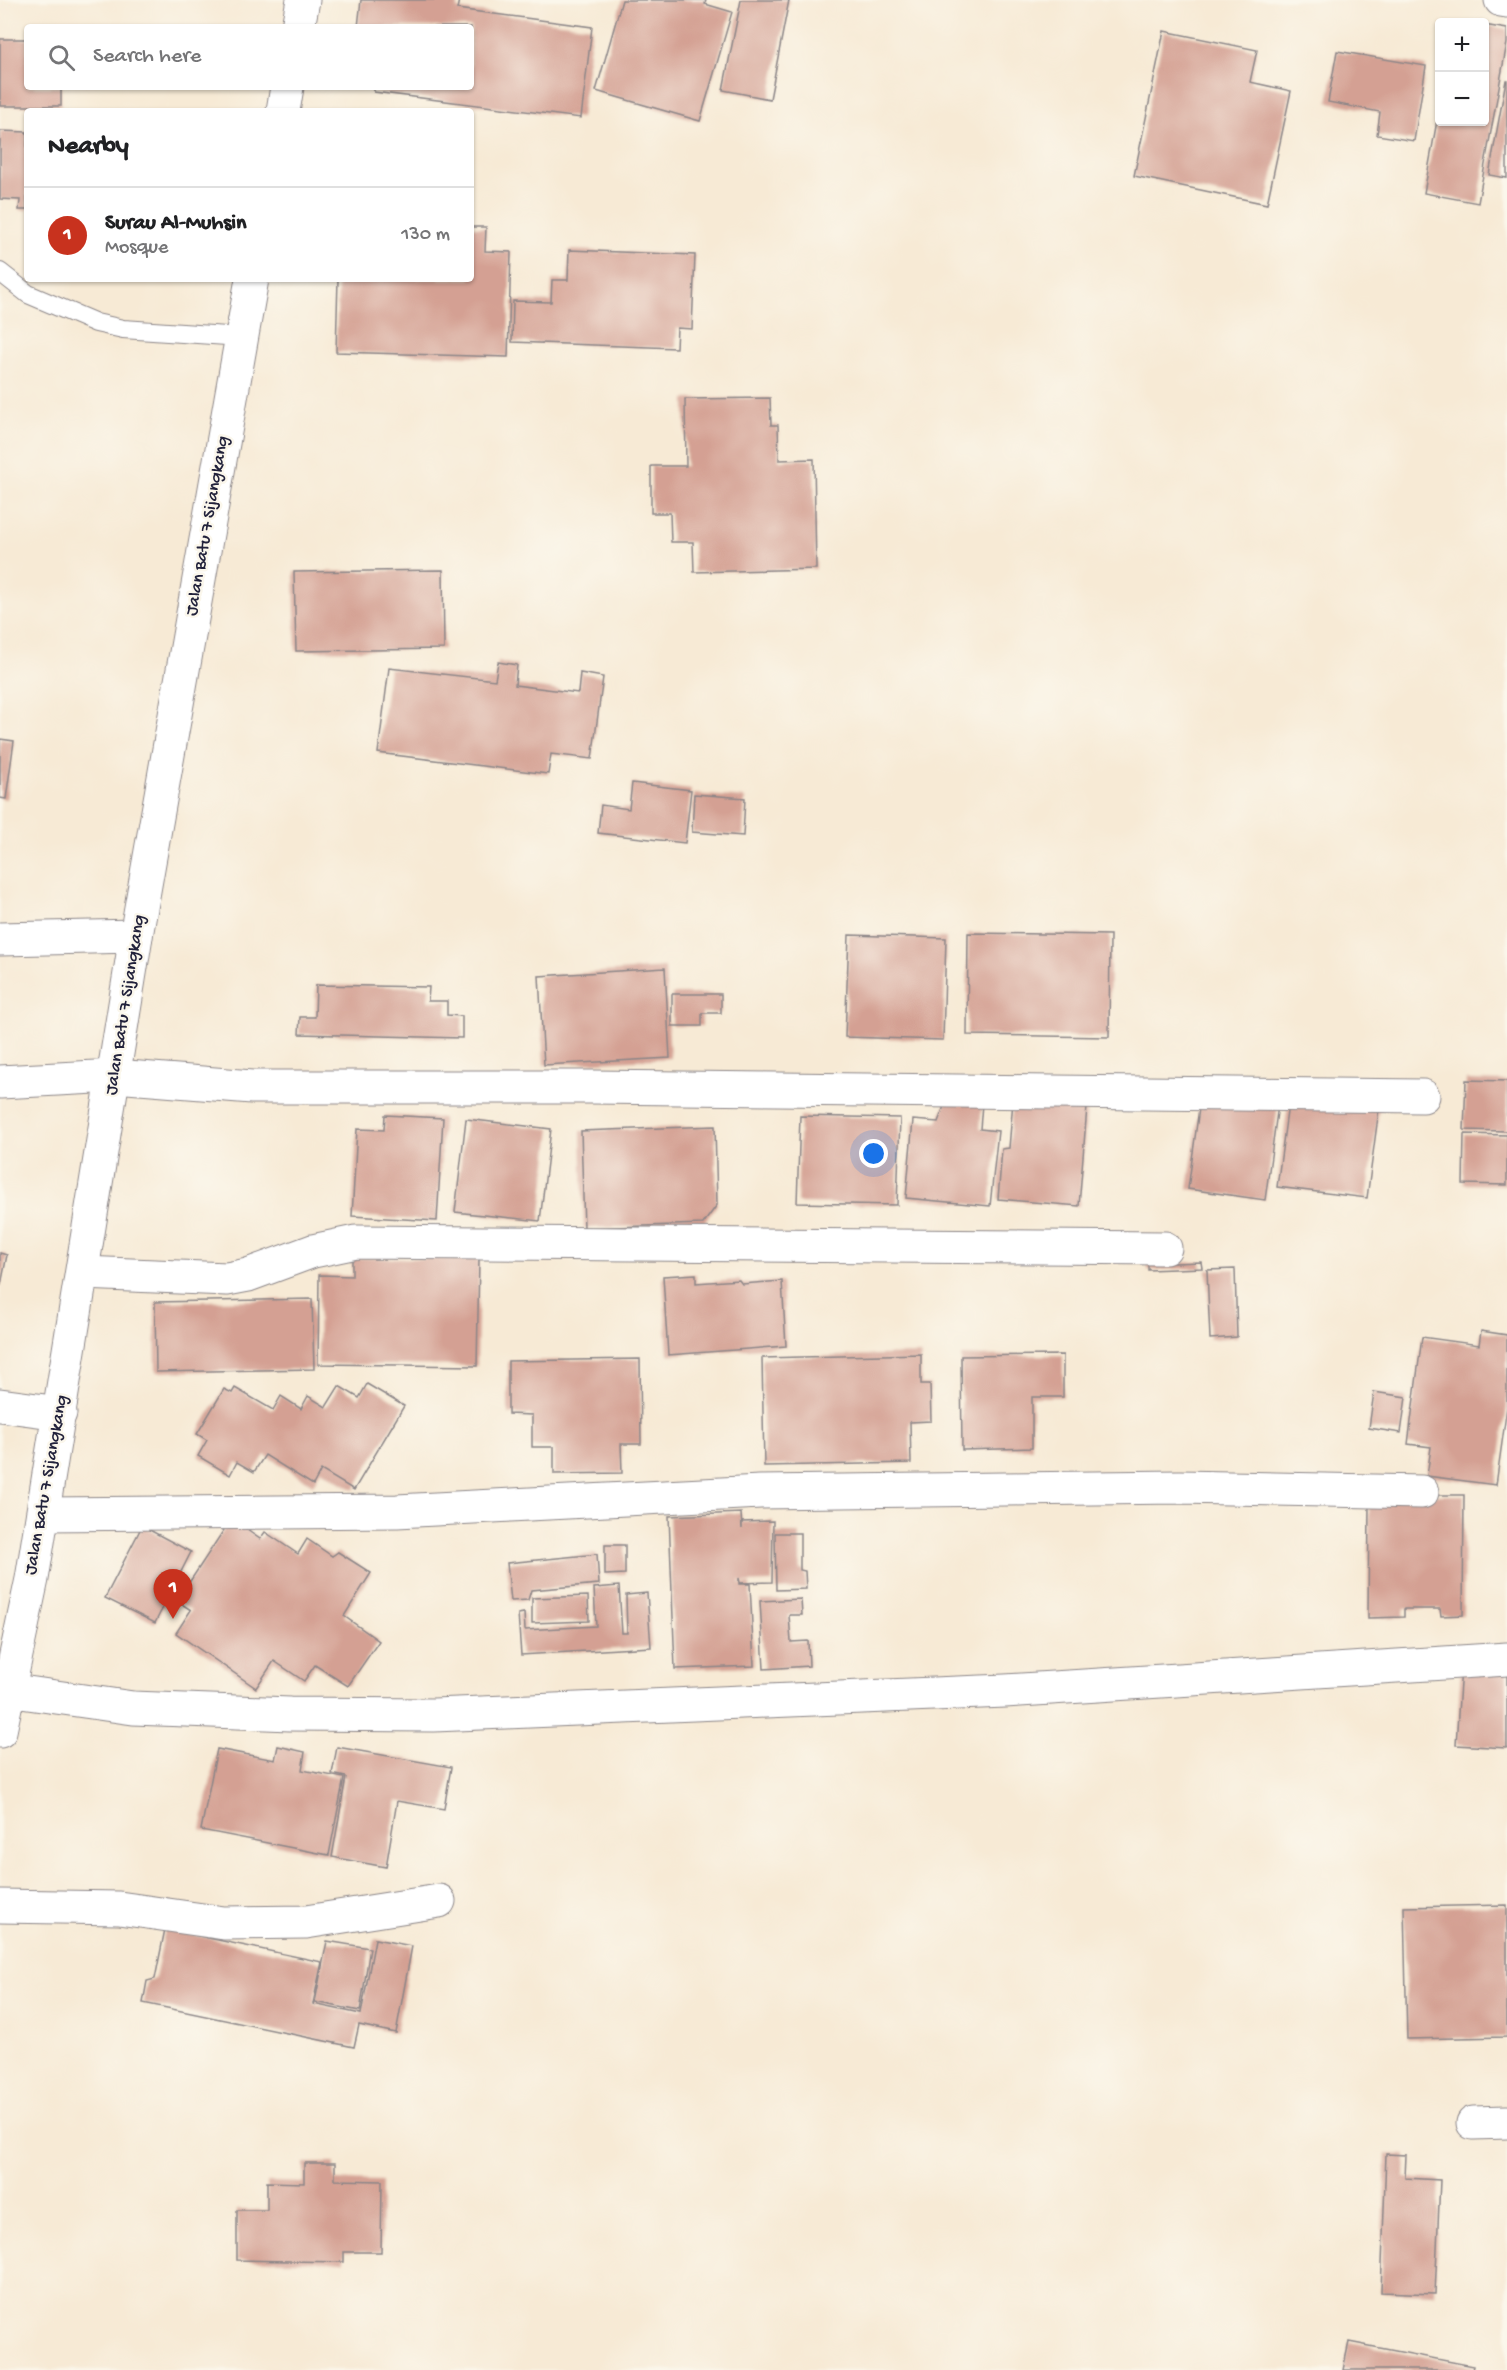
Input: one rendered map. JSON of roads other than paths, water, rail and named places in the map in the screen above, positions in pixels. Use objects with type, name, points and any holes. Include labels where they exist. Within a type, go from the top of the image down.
[{"type":"street","points":[[299,24],[303,0]]},
{"type":"street","points":[[1501,0],[1507,1]]},
{"type":"street","points":[[284,108],[286,90]]},
{"type":"street","name":"Jalan Batu 7 Sijangkang","points":[[0,1731],[3,1690],[32,1579],[136,936],[251,282]]},
{"type":"street","points":[[0,939],[136,936]]},
{"type":"street","points":[[0,1082],[114,1076],[252,1087],[592,1087],[1423,1096]]},
{"type":"street","points":[[83,1274],[227,1279],[248,1275],[313,1251],[356,1242],[1166,1248]]},
{"type":"street","points":[[0,1406],[60,1413]]},
{"type":"street","points":[[43,1514],[397,1511],[760,1492],[1180,1486],[1422,1491]]},
{"type":"street","points":[[3,1690],[133,1708],[290,1714],[434,1715],[1005,1691],[1507,1659]]},
{"type":"street","points":[[0,1906],[119,1908],[224,1923],[306,1922],[439,1901]]},
{"type":"street","points":[[1473,2122],[1507,2122]]},
{"type":"lane","points":[[0,273],[28,294],[96,323],[123,329],[242,337]]},
{"type":"place","name":"Surau Al-Muhsin","points":[[173,1619]]}]
